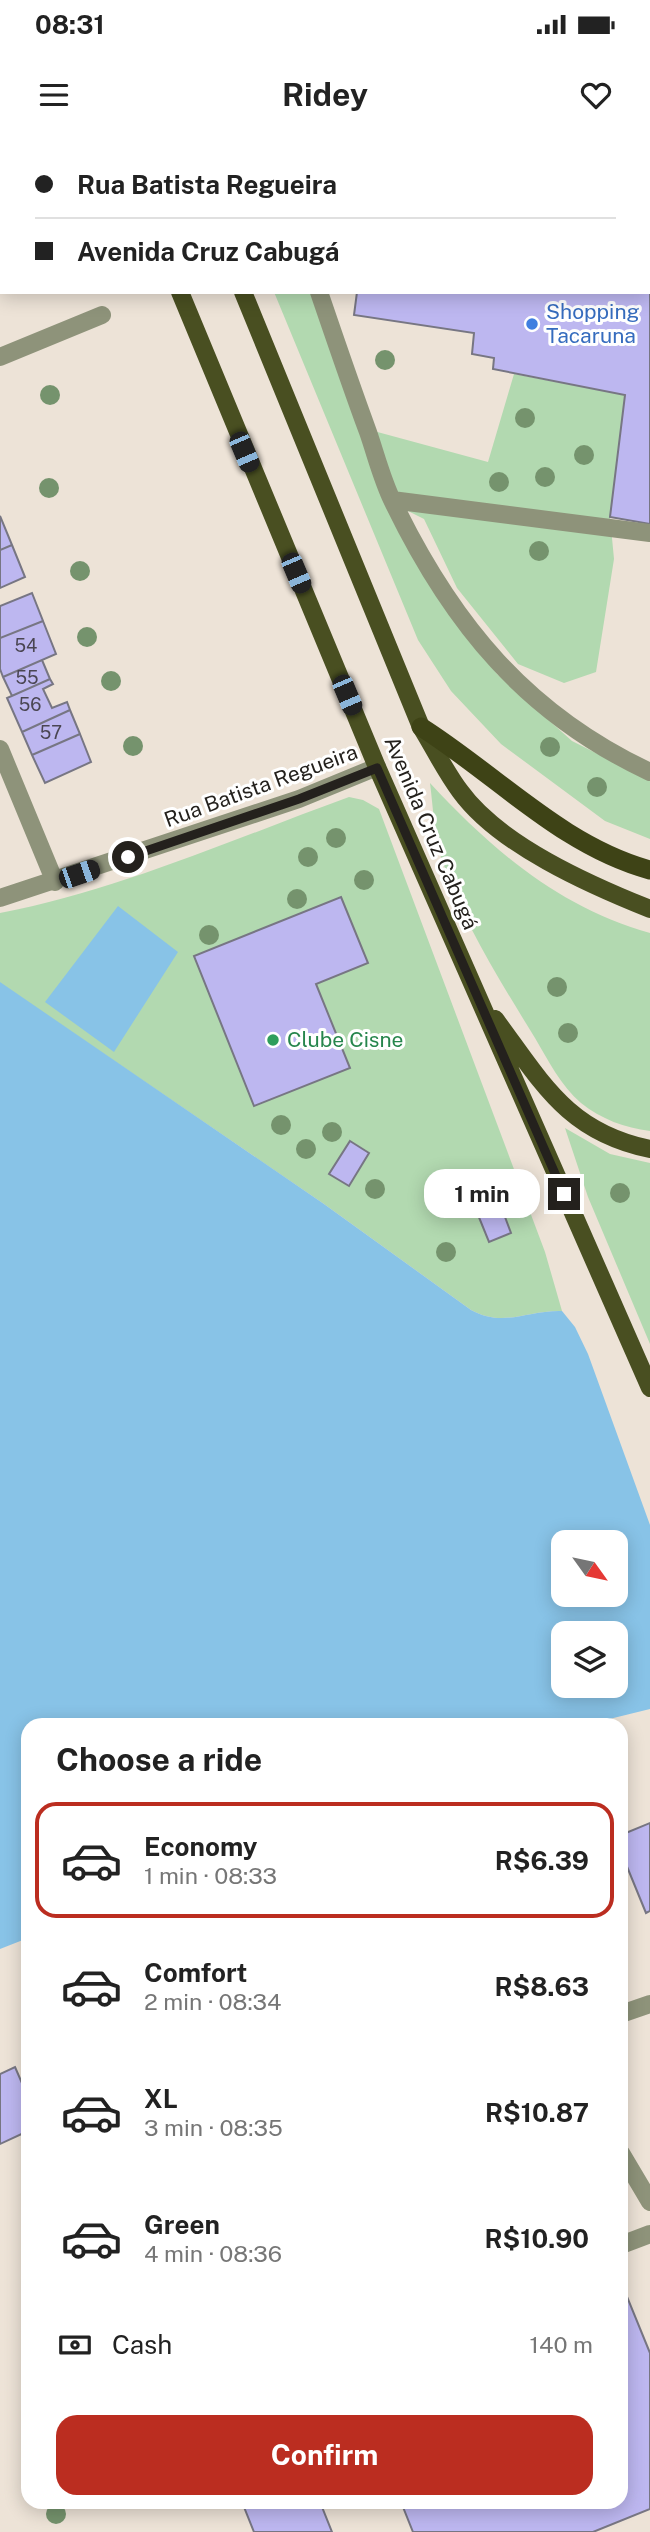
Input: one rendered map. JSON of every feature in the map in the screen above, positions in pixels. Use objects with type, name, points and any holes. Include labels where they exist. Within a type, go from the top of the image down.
[{"type":"highway","points":[[421,727],[467,756],[530,806],[585,844],[622,862],[650,870]]},
{"type":"main road","name":"Avenida Cruz Cabugá","points":[[181,294],[377,768],[650,1388]]},
{"type":"main road","name":"Avenida Cruz Cabugá","points":[[244,294],[421,727],[461,792],[481,814],[554,864],[594,886],[650,909]]},
{"type":"main road","points":[[477,994],[570,1114],[598,1132],[650,1149]]},
{"type":"street","points":[[320,294],[392,500],[434,576],[493,660],[541,706],[610,754],[650,772]]},
{"type":"street","points":[[0,357],[102,315]]},
{"type":"street","points":[[392,500],[650,533]]},
{"type":"street","points":[[0,749],[55,882]]},
{"type":"street","name":"Rua Batista Regueira","points":[[0,898],[299,799],[377,768]]},
{"type":"street","points":[[628,2012],[650,2004]]},
{"type":"street","points":[[628,2165],[650,2202]]},
{"type":"street","points":[[628,2242],[650,2234]]},
{"type":"green space","points":[[275,294],[313,294],[359,427],[488,462],[514,374],[625,395],[610,517],[614,559],[596,672],[564,683],[518,664],[457,588],[424,519],[394,504],[423,569],[497,674],[572,741],[650,780],[650,839],[605,821],[501,744],[451,691],[418,640]]},
{"type":"green space","points":[[430,783],[478,831],[530,874],[586,908],[650,933],[650,1131],[631,1128],[597,1114],[567,1089],[555,1072],[495,973],[450,881],[435,830]]},
{"type":"green space","name":"Clube Cisne","points":[[349,797],[363,800],[379,809],[545,1252],[562,1311],[494,1318],[471,1310],[324,1204],[0,983],[0,913],[132,877]]},
{"type":"green space","points":[[565,1128],[610,1154],[650,1163],[650,1344],[588,1197]]},
{"type":"water","points":[[118,906],[178,952],[114,1052],[45,1002]]},
{"type":"water","points":[[0,982],[324,1204],[471,1310],[494,1318],[562,1311],[575,1327],[588,1354],[650,1525],[650,1709],[613,1718],[21,1718],[21,1941],[0,1949]]},
{"type":"building","name":"Shopping Tacaruna","points":[[357,294],[650,294],[650,524],[610,517],[625,395],[493,369],[494,358],[472,354],[474,333],[354,315]]},
{"type":"building","points":[[0,516],[12,545],[0,550]]},
{"type":"building","points":[[12,545],[25,577],[0,588],[0,550]]},
{"type":"building","points":[[32,593],[43,621],[0,638],[0,606]]},
{"type":"building","points":[[43,621],[56,654],[3,677],[0,669],[0,638]]},
{"type":"building","points":[[42,660],[50,679],[12,696],[3,677]]},
{"type":"building","points":[[50,679],[53,684],[43,689],[52,708],[67,702],[70,710],[22,732],[7,698]]},
{"type":"building","points":[[70,710],[80,734],[32,755],[22,732]]},
{"type":"building","points":[[80,734],[91,762],[45,783],[32,755]]},
{"type":"building","points":[[341,897],[368,963],[316,984],[350,1068],[254,1106],[194,956]]},
{"type":"building","points":[[350,1141],[369,1153],[349,1186],[329,1174]]},
{"type":"building","points":[[499,1201],[511,1233],[489,1242],[476,1210]]},
{"type":"building","points":[[650,1823],[650,1911],[646,1913],[628,1869],[628,1832]]},
{"type":"building","points":[[15,2067],[21,2081],[21,2134],[0,2144],[0,2074]]},
{"type":"building","points":[[628,2299],[650,2353],[650,2509],[593,2532],[413,2532],[404,2509],[628,2509]]},
{"type":"building","points":[[245,2509],[323,2509],[332,2532],[254,2532]]},
{"type":"place","name":"Shopping Tacaruna","points":[[532,324]]},
{"type":"place","name":"Clube Cisne","points":[[273,1040]]},
{"type":"route","points":[[128,857],[299,799],[377,768],[564,1194]]}]
